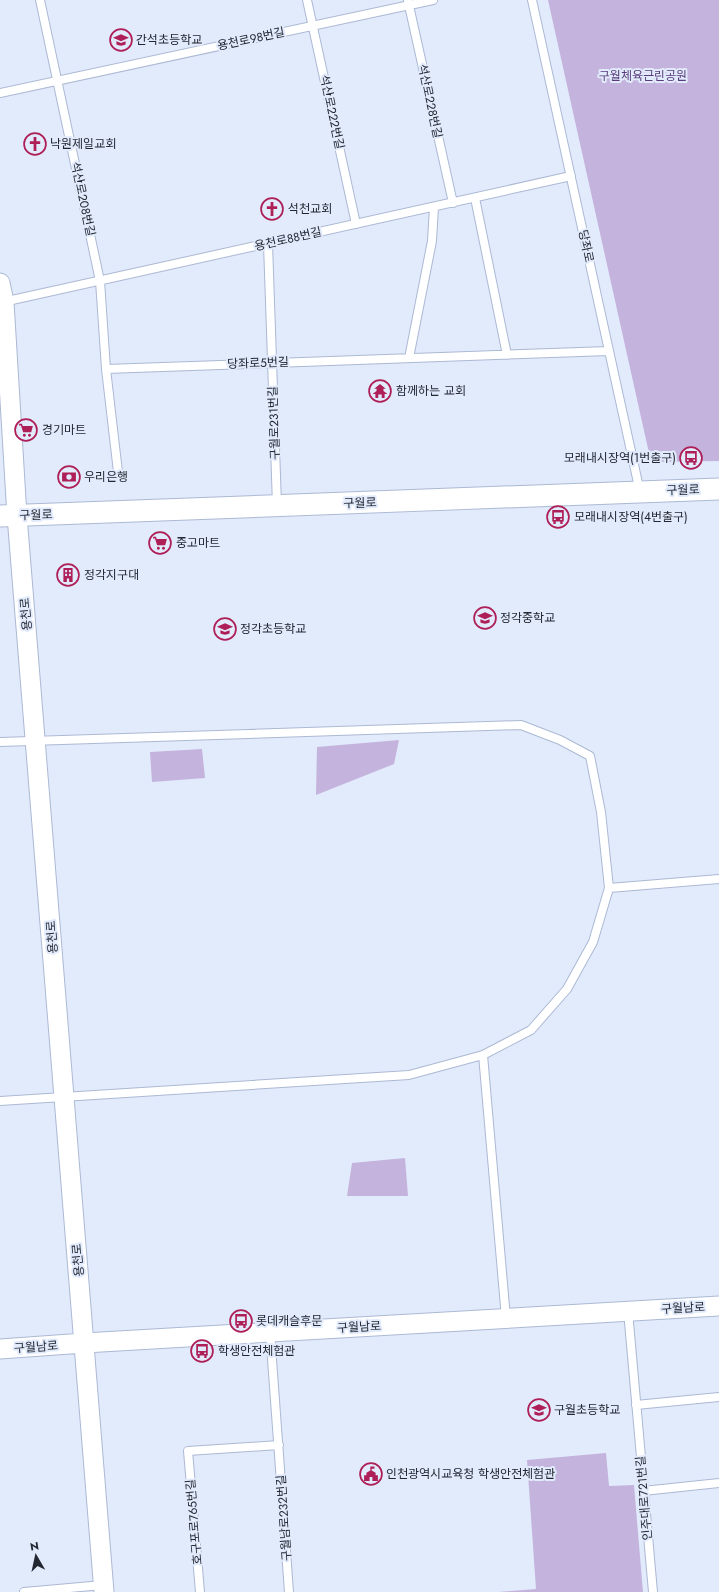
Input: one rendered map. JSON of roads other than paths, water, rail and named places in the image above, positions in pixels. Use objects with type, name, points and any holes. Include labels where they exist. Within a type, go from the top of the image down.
[{"type":"main road","name":"구월로","points":[[9,516],[719,489]]},
{"type":"street","name":"용천로","points":[[0,283],[2,302],[9,516],[36,740],[103,1588]]},
{"type":"street","name":"구월남로","points":[[0,1349],[719,1306]]},
{"type":"lane","name":"석산로208번길","points":[[40,0],[100,281],[106,369],[118,472]]},
{"type":"lane","name":"석산로222번길","points":[[308,0],[356,224]]},
{"type":"lane","name":"용천로98번길","points":[[0,93],[313,26],[409,2],[432,0]]},
{"type":"lane","name":"당좌로","points":[[532,0],[640,492]]},
{"type":"lane","name":"석산로228번길","points":[[409,2],[453,203]]},
{"type":"lane","name":"용천로88번길","points":[[2,302],[571,176]]},
{"type":"lane","points":[[475,198],[507,355]]},
{"type":"lane","points":[[409,358],[432,242],[434,207]]},
{"type":"lane","name":"구월로231번길","points":[[268,244],[277,506]]},
{"type":"lane","name":"당좌로5번길","points":[[106,369],[609,351]]},
{"type":"lane","points":[[0,742],[521,725],[560,740],[590,756],[601,812],[609,888],[593,942],[568,989],[531,1030],[483,1055],[409,1075],[0,1101]]},
{"type":"lane","points":[[609,888],[719,879]]},
{"type":"lane","points":[[483,1055],[506,1318]]},
{"type":"lane","name":"인주대로721번길","points":[[628,1311],[653,1592]]},
{"type":"lane","name":"구월남로232번길","points":[[270,1332],[290,1592]]},
{"type":"lane","points":[[636,1405],[719,1397]]},
{"type":"lane","name":"호구포로765번길","points":[[200,1592],[188,1451],[279,1445]]},
{"type":"lane","points":[[643,1491],[719,1483]]},
{"type":"lane","points":[[24,1592],[103,1588]]},
{"type":"place","name":"간석초등학교","points":[[121,40]]},
{"type":"place","name":"낙원제일교회","points":[[35,144]]},
{"type":"place","name":"석천교회","points":[[272,209]]},
{"type":"place","name":"함께하는 교회","points":[[380,391]]},
{"type":"place","name":"경기마트","points":[[26,430]]},
{"type":"place","name":"모래내시장역(1번출구)","points":[[691,458]]},
{"type":"place","name":"우리은행","points":[[69,477]]},
{"type":"place","name":"모래내시장역(4번출구)","points":[[558,517]]},
{"type":"place","name":"중고마트","points":[[160,543]]},
{"type":"place","name":"정각지구대","points":[[68,575]]},
{"type":"place","name":"정각중학교","points":[[485,618]]},
{"type":"place","name":"정각초등학교","points":[[225,629]]},
{"type":"place","name":"롯데캐슬후문","points":[[241,1321]]},
{"type":"place","name":"학생안전체험관","points":[[202,1351]]},
{"type":"place","name":"구월초등학교","points":[[539,1410]]},
{"type":"place","name":"인천광역시교육청 학생안전체험관","points":[[371,1474]]},
{"type":"park label","name":"구월체육근린공원","points":[[643,76]]}]
